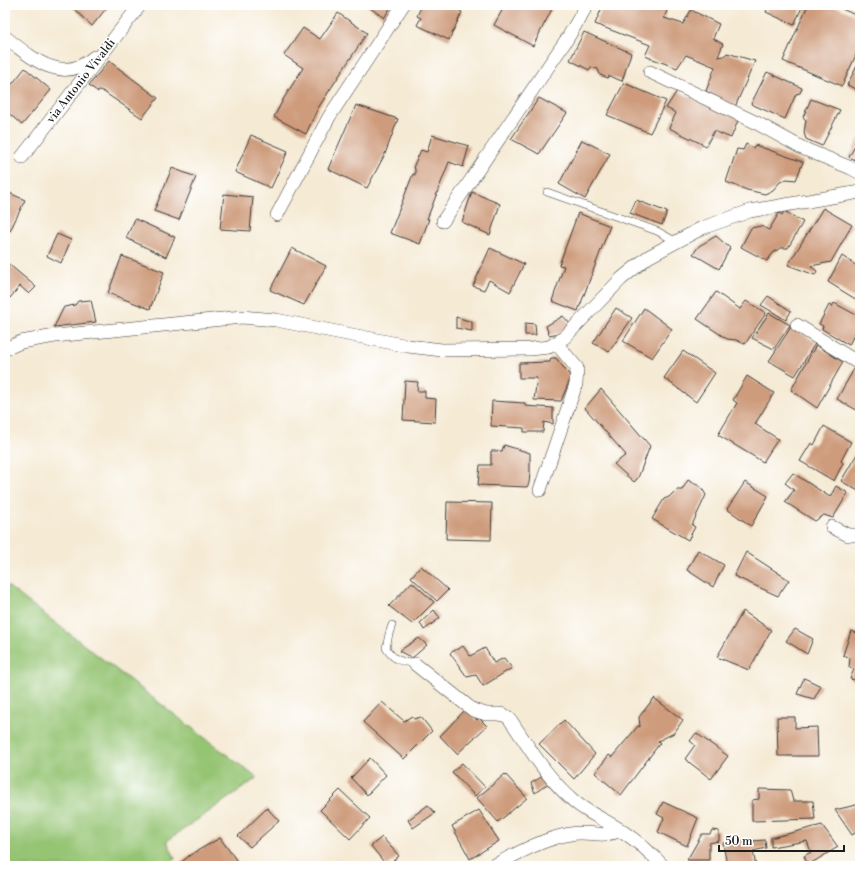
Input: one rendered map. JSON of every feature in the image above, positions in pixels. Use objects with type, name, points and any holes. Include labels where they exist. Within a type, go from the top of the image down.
[{"type":"street","name":"via Antonio Vivaldi","points":[[22,157],[140,5]]},
{"type":"street","points":[[277,215],[329,117],[403,5]]},
{"type":"street","points":[[443,221],[567,39],[587,5]]},
{"type":"street","points":[[5,37],[36,61],[63,70],[77,69],[89,62],[114,38]]},
{"type":"street","points":[[650,72],[755,122],[802,148],[860,173]]},
{"type":"street","points":[[5,349],[21,342],[55,336],[242,317],[276,320],[408,346],[442,350],[531,349],[549,347],[564,338],[621,279],[648,257],[675,241],[702,228],[750,211],[860,192]]},
{"type":"street","points":[[797,325],[860,364]]},
{"type":"street","points":[[540,490],[576,384],[577,368],[556,343]]},
{"type":"street","points":[[832,527],[848,535],[860,535]]},
{"type":"street","points":[[415,664],[473,710],[486,714],[504,715],[509,718],[553,781],[576,802],[595,816],[621,830],[648,850],[664,866]]},
{"type":"street","points":[[493,866],[551,838],[571,833],[611,834],[621,830]]},
{"type":"lane","points":[[547,192],[657,231],[675,241]]},
{"type":"lane","points":[[392,625],[388,634],[386,648],[388,652],[391,656],[401,661],[415,664]]},
{"type":"green space","points":[[5,584],[257,778],[167,841],[175,858],[170,866],[5,866]]},
{"type":"building","points":[[70,5],[109,5],[92,26]]},
{"type":"building","points":[[366,5],[392,5],[384,18]]},
{"type":"building","points":[[422,5],[447,5],[462,12],[449,40],[417,25],[421,18],[417,16]]},
{"type":"building","points":[[505,5],[544,5],[552,9],[533,46],[494,25]]},
{"type":"building","points":[[603,5],[653,5],[667,11],[664,18],[683,24],[691,10],[719,24],[714,36],[714,39],[723,44],[718,57],[724,56],[727,53],[755,61],[735,107],[706,91],[715,67],[686,55],[677,68],[645,56],[650,45],[595,24]]},
{"type":"building","points":[[769,5],[803,5],[794,25],[766,12]]},
{"type":"building","points":[[808,5],[833,5],[860,17],[860,46],[842,86],[783,61]]},
{"type":"building","points":[[338,13],[367,33],[318,108],[306,134],[274,117],[303,68],[284,55],[303,28],[320,39]]},
{"type":"building","points":[[584,32],[631,53],[622,81],[609,76],[608,78],[600,75],[598,69],[591,67],[589,70],[570,60]]},
{"type":"building","points":[[860,60],[860,91],[847,85]]},
{"type":"building","points":[[109,61],[158,98],[142,118],[101,90],[98,92],[89,85]]},
{"type":"building","points":[[25,68],[51,90],[22,125],[5,110],[5,93]]},
{"type":"building","points":[[767,72],[802,88],[800,93],[796,94],[785,119],[751,104]]},
{"type":"building","points":[[624,83],[666,101],[650,133],[607,115]]},
{"type":"building","points":[[677,91],[739,118],[731,138],[714,131],[706,146],[669,128],[676,113],[666,108]]},
{"type":"building","points":[[539,98],[567,113],[539,154],[511,139]]},
{"type":"building","points":[[811,99],[840,110],[822,146],[806,139],[804,133],[806,120],[803,117]]},
{"type":"building","points":[[356,105],[398,119],[385,154],[367,188],[328,169]]},
{"type":"building","points":[[251,135],[288,151],[271,188],[235,172]]},
{"type":"building","points":[[432,135],[469,146],[463,167],[449,162],[427,219],[429,219],[420,244],[390,233],[413,174],[415,175],[414,165],[421,150],[427,152]]},
{"type":"building","points":[[860,137],[860,162],[849,157]]},
{"type":"building","points":[[582,140],[610,154],[585,199],[559,184]]},
{"type":"building","points":[[746,144],[753,148],[755,145],[803,162],[796,180],[787,179],[780,182],[773,190],[765,194],[747,190],[726,182],[737,149],[743,150]]},
{"type":"building","points":[[172,168],[196,177],[179,220],[154,211]]},
{"type":"building","points":[[5,191],[25,200],[10,231],[5,229]]},
{"type":"building","points":[[472,192],[500,204],[490,235],[462,222]]},
{"type":"building","points":[[224,194],[253,197],[250,231],[220,229]]},
{"type":"building","points":[[636,200],[667,212],[662,225],[630,213]]},
{"type":"building","points":[[823,208],[852,225],[831,262],[811,266],[817,271],[815,275],[788,265]]},
{"type":"building","points":[[784,211],[803,222],[788,248],[780,248],[773,253],[767,261],[741,247],[751,228],[761,226],[769,230],[779,213],[782,215]]},
{"type":"building","points":[[578,213],[610,226],[578,311],[552,301],[564,266],[559,265]]},
{"type":"building","points":[[135,219],[175,237],[166,257],[126,238]]},
{"type":"building","points":[[57,234],[71,240],[61,263],[47,256]]},
{"type":"building","points":[[716,236],[730,248],[719,269],[693,254],[699,246]]},
{"type":"building","points":[[292,248],[326,266],[304,305],[270,290]]},
{"type":"building","points":[[490,248],[524,264],[510,292],[489,280],[484,290],[473,286]]},
{"type":"building","points":[[122,256],[164,272],[150,309],[108,293]]},
{"type":"building","points":[[842,256],[860,268],[860,295],[857,300],[828,282]]},
{"type":"building","points":[[5,261],[36,287],[29,294],[20,286],[10,298],[5,294]]},
{"type":"building","points":[[716,292],[740,309],[746,301],[766,313],[745,344],[736,340],[727,339],[697,319]]},
{"type":"building","points":[[768,296],[791,311],[786,320],[761,305]]},
{"type":"building","points":[[91,300],[96,322],[54,327],[64,307],[75,305],[78,301]]},
{"type":"building","points":[[834,303],[860,317],[860,322],[849,345],[822,329],[823,326],[819,324],[829,305],[832,307]]},
{"type":"building","points":[[616,308],[632,318],[609,352],[593,343]]},
{"type":"building","points":[[644,308],[672,329],[652,358],[623,341]]},
{"type":"building","points":[[769,313],[790,325],[774,349],[752,338]]},
{"type":"building","points":[[563,316],[572,326],[560,333],[549,335],[546,326]]},
{"type":"building","points":[[456,317],[472,322],[472,331],[456,328]]},
{"type":"building","points":[[525,323],[535,324],[536,335],[525,335]]},
{"type":"building","points":[[791,327],[816,342],[795,376],[769,361]]},
{"type":"building","points":[[816,345],[843,362],[817,408],[791,390]]},
{"type":"building","points":[[683,351],[715,373],[696,402],[664,378]]},
{"type":"building","points":[[551,358],[556,358],[571,377],[561,401],[534,400],[537,378],[519,378],[519,363],[550,362]]},
{"type":"building","points":[[854,369],[860,372],[860,412],[837,399]]},
{"type":"building","points":[[747,376],[774,393],[755,424],[778,439],[763,462],[718,435],[737,403],[733,400]]},
{"type":"building","points":[[405,381],[418,382],[417,391],[425,391],[425,398],[436,399],[435,422],[403,420]]},
{"type":"building","points":[[601,389],[650,446],[638,478],[634,482],[614,464],[626,455],[585,408]]},
{"type":"building","points":[[492,401],[525,403],[525,406],[553,408],[553,424],[544,422],[543,432],[524,432],[524,428],[491,426]]},
{"type":"building","points":[[824,426],[851,442],[841,461],[843,463],[834,481],[800,461],[811,443],[814,445]]},
{"type":"building","points":[[504,445],[530,453],[530,473],[527,487],[478,485],[480,465],[491,465],[491,451],[502,451]]},
{"type":"building","points":[[860,449],[860,492],[841,481]]},
{"type":"building","points":[[793,473],[830,497],[836,486],[848,493],[833,518],[824,515],[815,521],[785,502],[794,490],[785,483]]},
{"type":"building","points":[[688,480],[701,487],[706,495],[692,525],[695,527],[688,540],[652,519],[664,499],[669,497],[676,490],[682,490]]},
{"type":"building","points":[[745,482],[768,496],[751,526],[727,509]]},
{"type":"building","points":[[447,502],[492,503],[491,540],[446,539]]},
{"type":"building","points":[[698,550],[724,565],[713,587],[687,570]]},
{"type":"building","points":[[746,552],[789,580],[778,596],[734,576]]},
{"type":"building","points":[[421,566],[448,590],[437,601],[411,577]]},
{"type":"building","points":[[412,582],[434,602],[412,624],[389,606]]},
{"type":"building","points":[[434,610],[440,618],[424,630],[420,623]]},
{"type":"building","points":[[743,611],[771,630],[749,670],[717,657]]},
{"type":"building","points":[[795,629],[813,639],[807,654],[786,641]]},
{"type":"building","points":[[851,631],[860,634],[860,681],[850,679],[854,669],[849,667],[850,658],[843,655]]},
{"type":"building","points":[[419,638],[427,645],[412,658],[399,651]]},
{"type":"building","points":[[463,646],[470,656],[485,648],[494,663],[504,658],[512,668],[483,686],[476,675],[467,677],[450,653]]},
{"type":"building","points":[[804,678],[821,686],[814,699],[797,694]]},
{"type":"building","points":[[654,698],[683,720],[674,733],[658,741],[660,743],[621,795],[595,773],[609,755],[612,757],[638,726],[640,727],[639,717]]},
{"type":"building","points":[[382,702],[404,721],[412,716],[414,719],[421,717],[432,731],[404,759],[363,722]]},
{"type":"building","points":[[466,709],[477,720],[479,718],[487,726],[457,754],[440,736]]},
{"type":"building","points":[[777,717],[795,717],[795,728],[817,727],[818,756],[778,756]]},
{"type":"building","points":[[564,720],[595,754],[574,779],[539,744]]},
{"type":"building","points":[[696,733],[728,756],[711,779],[685,759],[695,745],[690,741]]},
{"type":"building","points":[[370,758],[386,775],[367,795],[351,778]]},
{"type":"building","points":[[462,763],[485,787],[475,796],[452,772]]},
{"type":"building","points":[[505,774],[527,798],[498,822],[477,798]]},
{"type":"building","points":[[545,775],[550,782],[535,793],[531,783]]},
{"type":"building","points":[[759,789],[790,790],[793,801],[813,801],[815,819],[752,821],[752,800],[759,799]]},
{"type":"building","points":[[340,790],[370,818],[350,839],[320,810]]},
{"type":"building","points":[[663,802],[698,818],[687,846],[658,832],[664,818],[657,814]]},
{"type":"building","points":[[860,804],[860,830],[852,835],[835,810]]},
{"type":"building","points":[[428,805],[435,813],[413,828],[408,820]]},
{"type":"building","points":[[267,808],[279,821],[250,847],[238,836]]},
{"type":"building","points":[[479,810],[499,841],[470,859],[452,826]]},
{"type":"building","points":[[822,825],[838,847],[808,865],[804,856],[811,852],[807,841],[771,847],[771,838]]},
{"type":"building","points":[[712,830],[719,831],[719,841],[709,843],[709,860],[687,860],[702,834],[710,834]]},
{"type":"building","points":[[382,837],[399,856],[387,866],[371,846]]},
{"type":"building","points":[[220,838],[237,861],[229,866],[177,866],[190,855]]},
{"type":"building","points":[[765,840],[766,848],[753,851],[756,866],[727,866],[723,843]]}]
